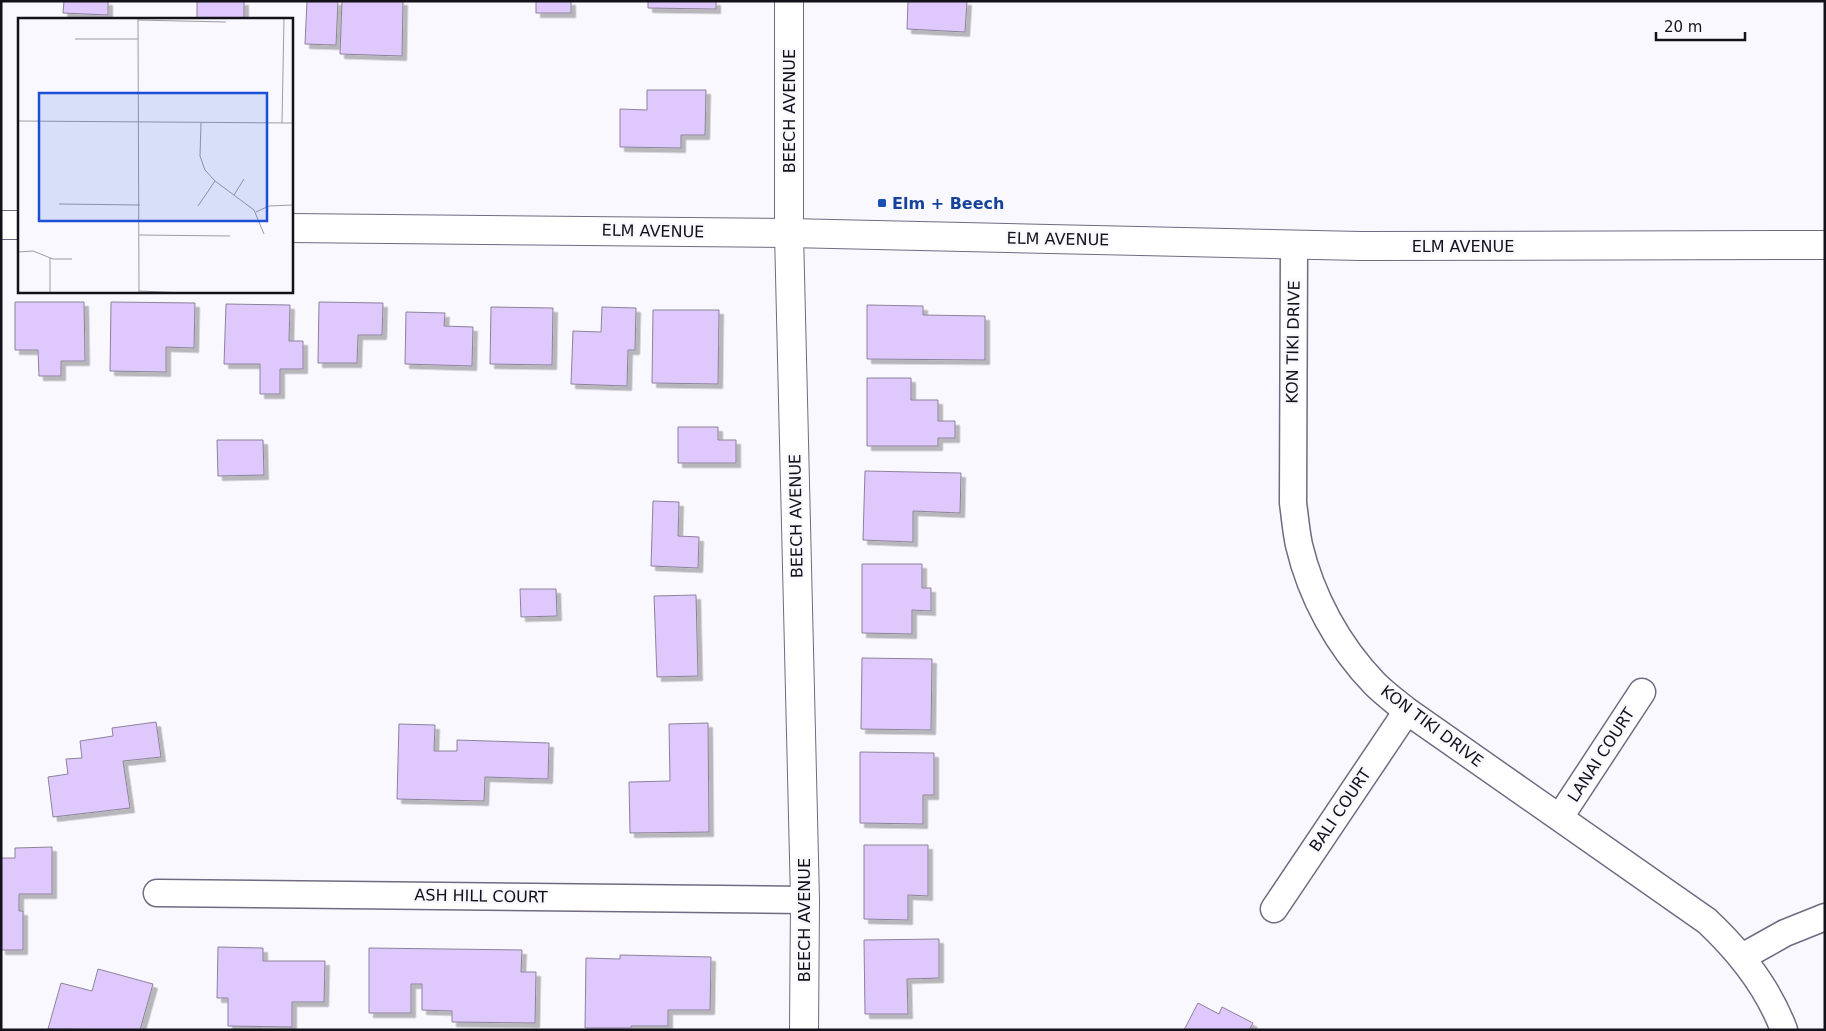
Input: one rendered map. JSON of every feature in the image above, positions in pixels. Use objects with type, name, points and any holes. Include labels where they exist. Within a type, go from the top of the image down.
[{"type":"street","name":"BEECH AVENUE","points":[[789,1],[789,233],[805,900],[804,1030]]},
{"type":"street","points":[[1,225],[18,225]]},
{"type":"street","name":"ELM AVENUE","points":[[292,228],[789,233],[1294,245],[1825,244]]},
{"type":"street","name":"KON TIKI DRIVE","points":[[1294,245],[1292,483],[1298,543],[1310,582],[1327,619],[1349,653],[1375,684],[1407,711],[1707,921],[1742,957],[1765,989],[1784,1030]]},
{"type":"street","name":"LANAI COURT","points":[[1560,817],[1642,692]]},
{"type":"street","name":"BALI COURT","points":[[1274,908],[1407,711]]},
{"type":"street","name":"ASH HILL COURT","points":[[157,893],[805,900]]},
{"type":"street","points":[[1742,957],[1785,933],[1825,918]]},
{"type":"building","points":[[64,1],[108,1],[108,15],[63,13]]},
{"type":"building","points":[[197,1],[244,1],[244,18],[197,18]]},
{"type":"building","points":[[307,1],[338,1],[336,45],[305,44]]},
{"type":"building","points":[[342,1],[403,1],[402,56],[340,54]]},
{"type":"building","points":[[536,1],[571,1],[571,13],[536,13]]},
{"type":"building","points":[[648,1],[716,1],[716,9],[648,8]]},
{"type":"building","points":[[908,1],[967,1],[965,32],[907,29]]},
{"type":"building","points":[[647,90],[706,90],[705,135],[681,135],[681,148],[620,147],[620,109],[647,110]]},
{"type":"building","points":[[15,302],[84,302],[85,361],[61,361],[61,376],[39,376],[38,350],[15,350]]},
{"type":"building","points":[[111,302],[195,303],[194,348],[166,347],[166,372],[110,371]]},
{"type":"building","points":[[319,302],[383,303],[382,335],[358,335],[357,363],[318,363]]},
{"type":"building","points":[[226,304],[290,305],[289,341],[303,341],[303,369],[280,369],[280,394],[260,394],[260,364],[224,364]]},
{"type":"building","points":[[867,305],[923,306],[923,315],[985,316],[985,360],[867,359]]},
{"type":"building","points":[[491,307],[553,308],[552,365],[490,364]]},
{"type":"building","points":[[602,307],[636,308],[635,350],[628,350],[627,386],[571,384],[573,331],[601,332]]},
{"type":"building","points":[[653,310],[719,310],[718,384],[652,383]]},
{"type":"building","points":[[406,312],[445,313],[444,326],[473,327],[472,366],[405,364]]},
{"type":"building","points":[[867,378],[911,378],[911,400],[938,400],[938,421],[955,421],[955,438],[938,438],[938,446],[867,446]]},
{"type":"building","points":[[678,427],[718,427],[718,440],[736,440],[736,463],[678,463]]},
{"type":"building","points":[[217,440],[263,440],[264,475],[218,476]]},
{"type":"building","points":[[865,471],[961,473],[960,513],[913,511],[913,542],[863,540]]},
{"type":"building","points":[[653,501],[679,502],[678,536],[699,537],[698,568],[651,566]]},
{"type":"building","points":[[862,564],[922,564],[922,588],[931,588],[931,611],[912,610],[912,634],[862,633]]},
{"type":"building","points":[[520,589],[556,589],[557,616],[521,617]]},
{"type":"building","points":[[696,595],[698,676],[657,677],[654,596]]},
{"type":"building","points":[[862,658],[932,659],[931,730],[861,729]]},
{"type":"building","points":[[156,722],[161,757],[123,761],[130,808],[53,817],[48,777],[68,774],[66,759],[82,758],[80,741],[113,736],[112,728]]},
{"type":"building","points":[[708,723],[709,832],[630,833],[629,782],[670,781],[669,724]]},
{"type":"building","points":[[399,724],[435,725],[434,751],[457,751],[457,740],[549,743],[548,779],[485,777],[484,801],[397,799]]},
{"type":"building","points":[[860,752],[934,753],[934,795],[923,795],[923,824],[860,823]]},
{"type":"building","points":[[864,845],[928,845],[928,896],[908,895],[908,920],[864,919]]},
{"type":"building","points":[[52,847],[52,894],[19,894],[19,911],[23,911],[23,950],[1,950],[1,858],[15,858],[15,848]]},
{"type":"building","points":[[939,939],[939,978],[907,979],[908,1014],[865,1014],[864,940]]},
{"type":"building","points":[[218,947],[263,948],[263,961],[325,961],[324,1002],[292,1002],[292,1027],[228,1026],[228,998],[217,998]]},
{"type":"building","points":[[369,948],[522,950],[521,972],[536,972],[535,1023],[452,1022],[452,1011],[422,1010],[422,984],[411,984],[411,1013],[369,1013]]},
{"type":"building","points":[[620,955],[711,957],[710,1010],[668,1010],[668,1026],[585,1028],[586,958],[620,959]]},
{"type":"building","points":[[98,969],[153,984],[140,1030],[48,1029],[61,983],[92,991]]},
{"type":"building","points":[[1198,1003],[1219,1014],[1222,1007],[1253,1023],[1249,1030],[1184,1030]]},
{"type":"place","name":"Elm + Beech","points":[[882,203]]}]
